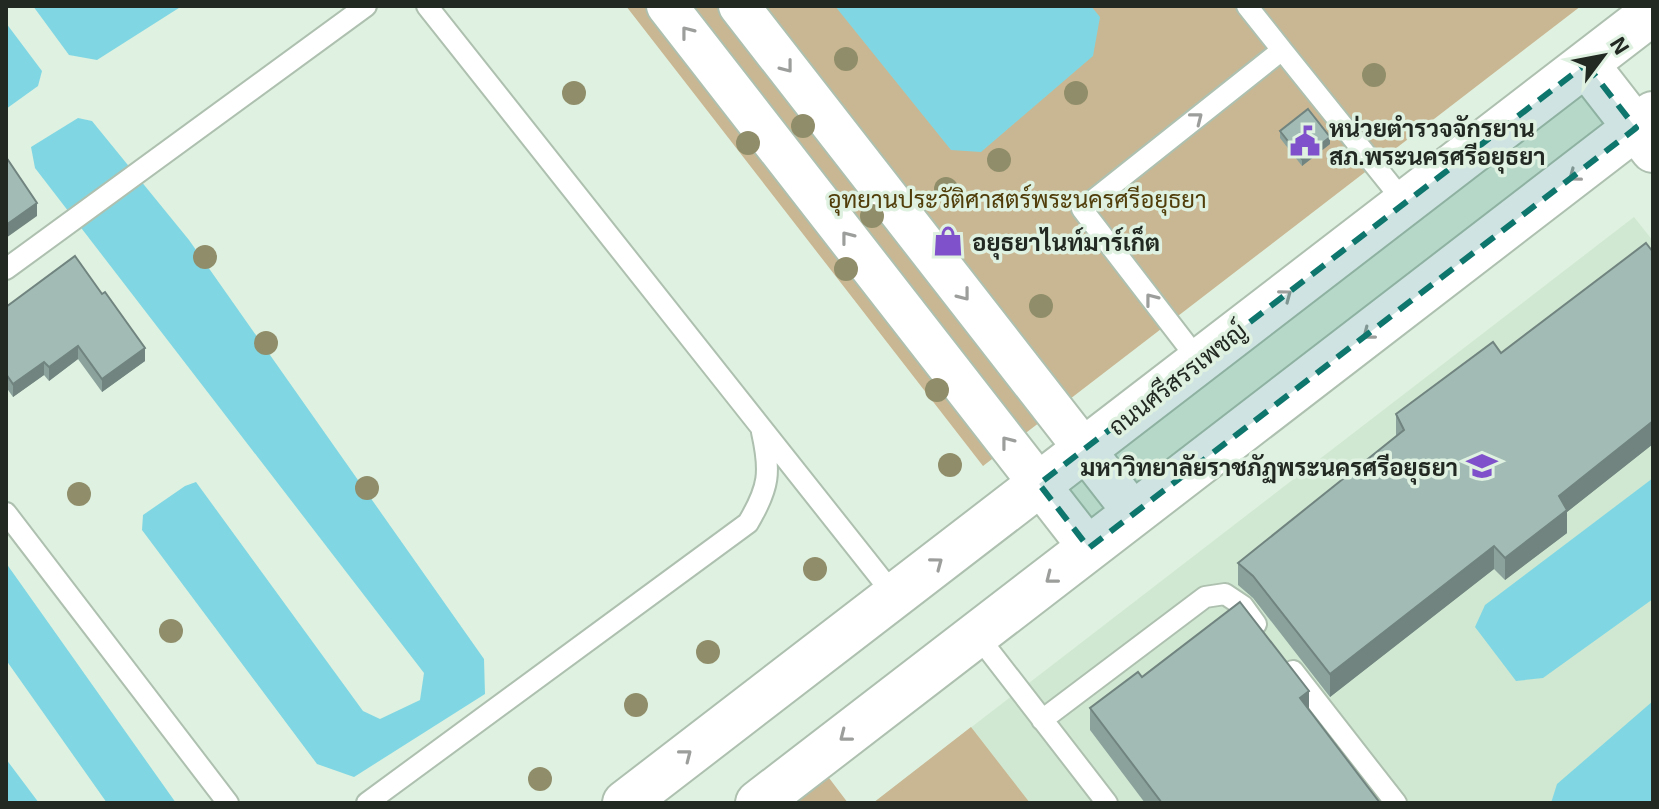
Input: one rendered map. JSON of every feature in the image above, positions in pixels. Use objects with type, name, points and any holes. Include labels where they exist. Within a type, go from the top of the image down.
[{"type":"main road","name":"ถนนศรีสรรเพชญ์","points":[[625,803],[1653,12]]},
{"type":"main road","points":[[758,803],[1134,513],[1647,131],[1586,64]]},
{"type":"street","points":[[667,6],[1089,548]]},
{"type":"street","points":[[739,6],[1134,513]]},
{"type":"lane","points":[[6,269],[366,6]]},
{"type":"lane","points":[[427,6],[894,595]]},
{"type":"lane","points":[[1247,6],[1405,203]]},
{"type":"lane","points":[[1199,361],[1082,209],[1282,50]]},
{"type":"lane","points":[[367,803],[748,523],[764,496],[769,462],[762,428]]},
{"type":"lane","points":[[6,513],[228,803]]},
{"type":"lane","points":[[1042,720],[1205,597],[1225,594],[1243,606],[1396,803]]},
{"type":"lane","points":[[977,635],[1107,803]]},
{"type":"highlighted area","points":[[1586,64],[1636,128],[1089,548],[1039,484]]},
{"type":"shaded area","name":"มหาวิทยาลัยราชภัฏพระนครศรีอยุธยา","points":[[1634,217],[1653,241],[1653,803],[873,803]]},
{"type":"green space","name":"อุทยานประวัติศาสตร์พระนครศรีอยุธยา","points":[[626,6],[1581,6],[983,466]]},
{"type":"green space","points":[[971,727],[1030,803],[873,803]]},
{"type":"green space","points":[[823,770],[848,803],[780,803]]},
{"type":"water","points":[[33,6],[182,6],[97,60],[69,55]]},
{"type":"water","points":[[835,6],[1091,6],[1100,17],[1093,56],[981,152],[951,150]]},
{"type":"water","points":[[6,23],[42,71],[38,86],[6,109]]},
{"type":"water","points":[[78,118],[92,121],[189,240],[484,659],[485,694],[354,777],[317,764],[142,530],[143,515],[185,486],[196,482],[363,711],[380,719],[420,700],[424,673],[35,168],[31,147]]},
{"type":"water","points":[[1653,478],[1653,599],[1543,678],[1516,681],[1475,627],[1485,605]]},
{"type":"water","points":[[6,563],[176,803],[107,803],[6,660]]},
{"type":"water","points":[[1653,701],[1653,803],[1551,803],[1557,784]]},
{"type":"water","points":[[6,759],[39,803],[6,803]]},
{"type":"building","name":"หน่วยตำรวจจักรยาน สภ.พระนครศรีอยุธยา","points":[[1308,109],[1330,137],[1302,159],[1280,131]]},
{"type":"building","points":[[6,157],[37,203],[6,225]]},
{"type":"building","points":[[1646,243],[1653,252],[1653,421],[1559,496],[1567,510],[1505,558],[1494,546],[1330,674],[1253,576],[1238,563],[1404,430],[1396,414],[1493,342],[1501,353]]},
{"type":"building","points":[[75,256],[145,348],[102,379],[78,346],[49,367],[44,362],[13,384],[6,374],[6,307]]},
{"type":"building","points":[[1240,602],[1309,691],[1300,698],[1380,803],[1162,803],[1090,708],[1138,672],[1142,677]]},
{"type":"place","name":"หน่วยตำรวจจักรยาน สภ.พระนครศรีอยุธยา","points":[[1305,141]]},
{"type":"place","name":"อยุธยาไนท์มาร์เก็ต","points":[[948,241]]},
{"type":"place","name":"มหาวิทยาลัยราชภัฏพระนครศรีอยุธยา","points":[[1482,466]]}]
